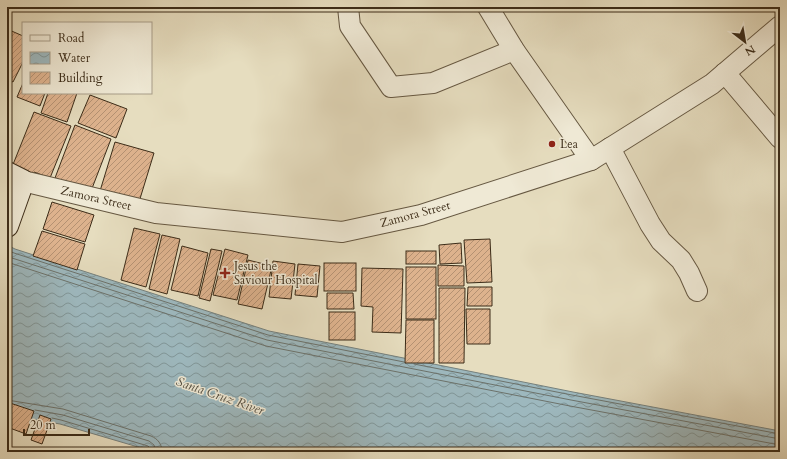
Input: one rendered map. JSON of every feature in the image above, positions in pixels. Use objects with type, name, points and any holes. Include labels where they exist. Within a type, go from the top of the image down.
[{"type":"street","points":[[348,7],[350,26],[391,86],[433,82],[514,50]]},
{"type":"street","points":[[488,7],[514,50],[591,160]]},
{"type":"street","name":"Zamora Street","points":[[15,177],[156,212],[342,232],[421,214],[591,160],[712,84],[780,26]]},
{"type":"street","points":[[725,73],[780,138]]},
{"type":"street","points":[[610,148],[650,224],[661,241],[681,260],[697,291]]},
{"type":"street","points":[[9,222],[15,177]]},
{"type":"water","name":"Santa Cruz River","points":[[7,245],[15,249],[269,331],[573,392],[780,431],[780,452],[155,452],[60,424],[7,415]]},
{"type":"building","points":[[7,29],[22,36],[22,64],[13,82],[7,79]]},
{"type":"building","points":[[22,85],[22,94],[45,94],[40,106],[17,97]]},
{"type":"building","points":[[48,94],[77,94],[67,122],[41,113]]},
{"type":"building","points":[[90,95],[127,109],[116,138],[78,123]]},
{"type":"building","points":[[34,112],[71,126],[50,178],[34,172],[33,175],[12,167]]},
{"type":"building","points":[[75,125],[111,139],[91,191],[55,178]]},
{"type":"building","points":[[115,142],[154,153],[139,202],[100,191]]},
{"type":"building","points":[[52,202],[94,215],[85,242],[43,229]]},
{"type":"building","points":[[134,228],[160,234],[146,287],[121,280]]},
{"type":"building","points":[[42,231],[85,244],[77,270],[33,256]]},
{"type":"building","points":[[162,235],[180,239],[167,294],[149,289]]},
{"type":"building","points":[[490,239],[492,282],[467,283],[464,240]]},
{"type":"building","points":[[461,243],[462,263],[440,264],[439,245]]},
{"type":"building","points":[[182,246],[208,253],[198,296],[171,290]]},
{"type":"building","points":[[211,249],[222,251],[210,301],[199,298]]},
{"type":"building","points":[[225,249],[248,255],[237,300],[213,295]]},
{"type":"building","points":[[406,251],[436,251],[436,264],[406,264]]},
{"type":"building","points":[[248,260],[272,266],[262,309],[238,304]]},
{"type":"building","points":[[273,261],[295,264],[291,299],[269,297]]},
{"type":"building","points":[[324,263],[356,263],[356,291],[324,291]]},
{"type":"building","points":[[298,264],[320,266],[317,297],[295,295]]},
{"type":"building","points":[[438,265],[464,266],[464,286],[438,286]]},
{"type":"building","points":[[406,267],[436,267],[436,319],[406,319]]},
{"type":"building","points":[[362,268],[403,269],[401,333],[372,332],[373,307],[361,306]]},
{"type":"building","points":[[468,287],[492,287],[492,306],[467,306]]},
{"type":"building","points":[[439,288],[465,288],[464,363],[439,363]]},
{"type":"building","points":[[327,293],[353,293],[354,309],[327,309]]},
{"type":"building","points":[[466,309],[490,309],[490,344],[467,344]]},
{"type":"building","points":[[329,312],[355,312],[355,340],[329,340]]},
{"type":"building","points":[[406,320],[434,320],[434,363],[405,363]]},
{"type":"building","points":[[7,402],[34,411],[26,434],[7,427]]},
{"type":"building","points":[[40,415],[51,419],[42,444],[31,440]]},
{"type":"place","name":"Lea","points":[[552,144]]},
{"type":"place","name":"Jesus the Saviour Hospital","points":[[225,273]]}]
